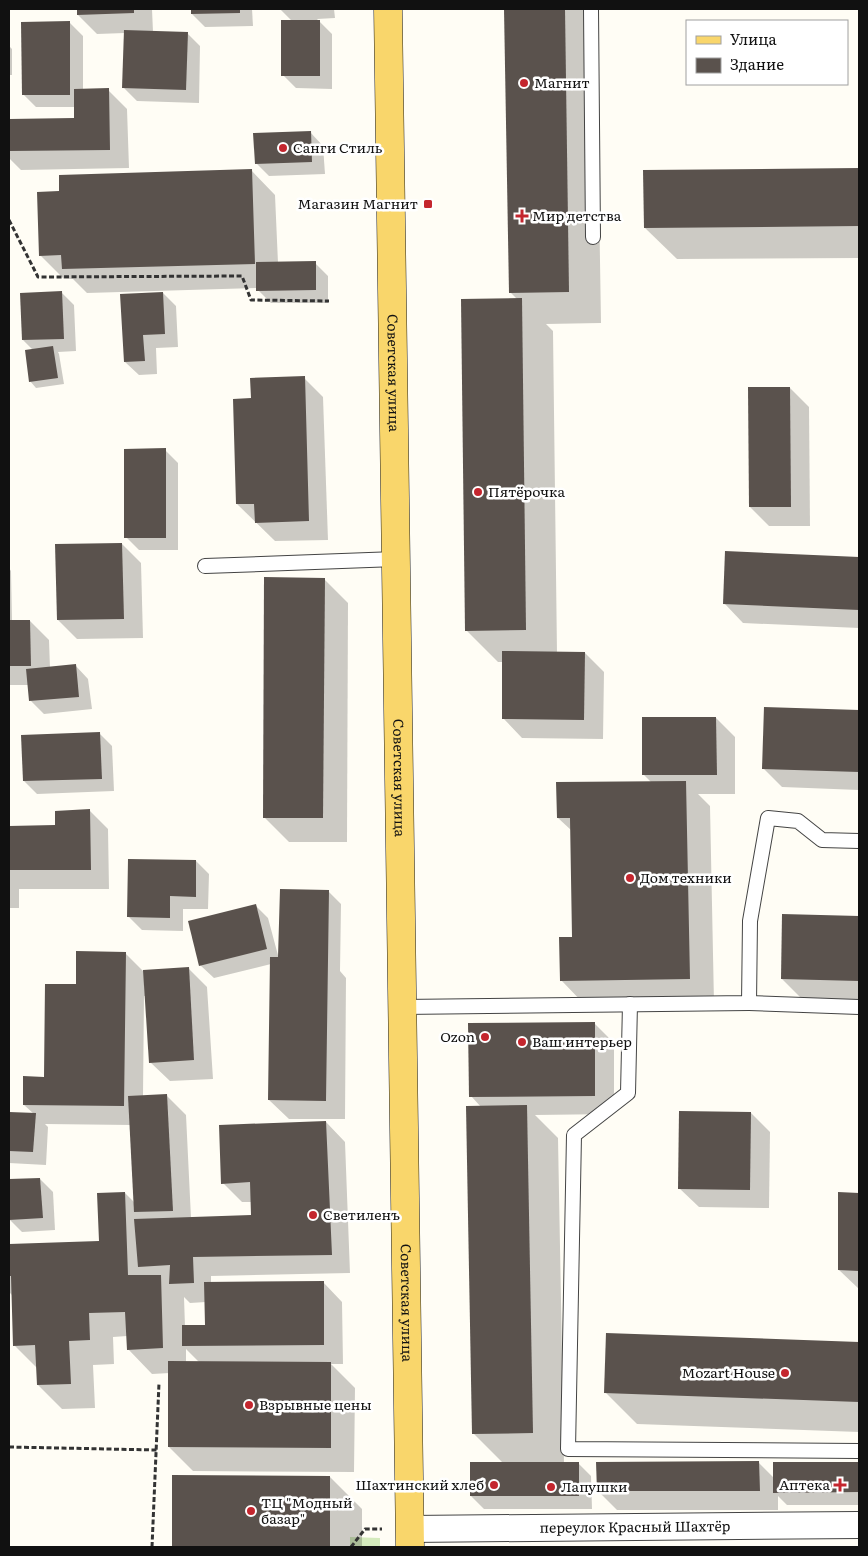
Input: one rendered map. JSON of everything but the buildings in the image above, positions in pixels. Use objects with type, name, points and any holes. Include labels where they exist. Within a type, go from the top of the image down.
[{"type":"main road","name":"Советская улица","points":[[388,9],[410,1538]]},
{"type":"street","name":"переулок Красный Шахтёр","points":[[410,1538],[859,1525]]},
{"type":"lane","points":[[591,9],[593,237]]},
{"type":"lane","points":[[205,566],[396,560]]},
{"type":"lane","points":[[748,1003],[750,921],[768,818],[798,821],[822,840],[859,841]]},
{"type":"lane","points":[[402,1007],[748,1003],[859,1007]]},
{"type":"lane","points":[[630,1004],[628,1092],[574,1135],[568,1449],[859,1451]]},
{"type":"path","points":[[9,220],[38,277],[242,276],[251,300],[329,301]]},
{"type":"path","points":[[152,1547],[159,1383]]},
{"type":"path","points":[[9,1447],[157,1450]]},
{"type":"path","points":[[351,1547],[365,1528],[410,1538]]},
{"type":"green space","points":[[350,1537],[380,1538],[380,1547],[350,1547]]},
{"type":"place","name":"Магнит","points":[[524,83]]},
{"type":"place","name":"Санги Стиль","points":[[283,148]]},
{"type":"place","name":"Магазин Магнит","points":[[428,204]]},
{"type":"place","name":"Мир детства","points":[[522,216]]},
{"type":"place","name":"Пятёрочка","points":[[478,492]]},
{"type":"place","name":"Дом техники","points":[[630,878]]},
{"type":"place","name":"Ozon","points":[[485,1037]]},
{"type":"place","name":"Ваш интерьер","points":[[522,1042]]},
{"type":"place","name":"Светиленъ","points":[[313,1215]]},
{"type":"place","name":"Mozart House","points":[[785,1373]]},
{"type":"place","name":"Взрывные цены","points":[[249,1405]]},
{"type":"place","name":"Шахтинский хлеб","points":[[494,1485]]},
{"type":"place","name":"Аптека","points":[[840,1485]]},
{"type":"place","name":"Лапушки","points":[[551,1487]]},
{"type":"place","name":"ТЦ \"Модный базар\"","points":[[251,1511]]}]
